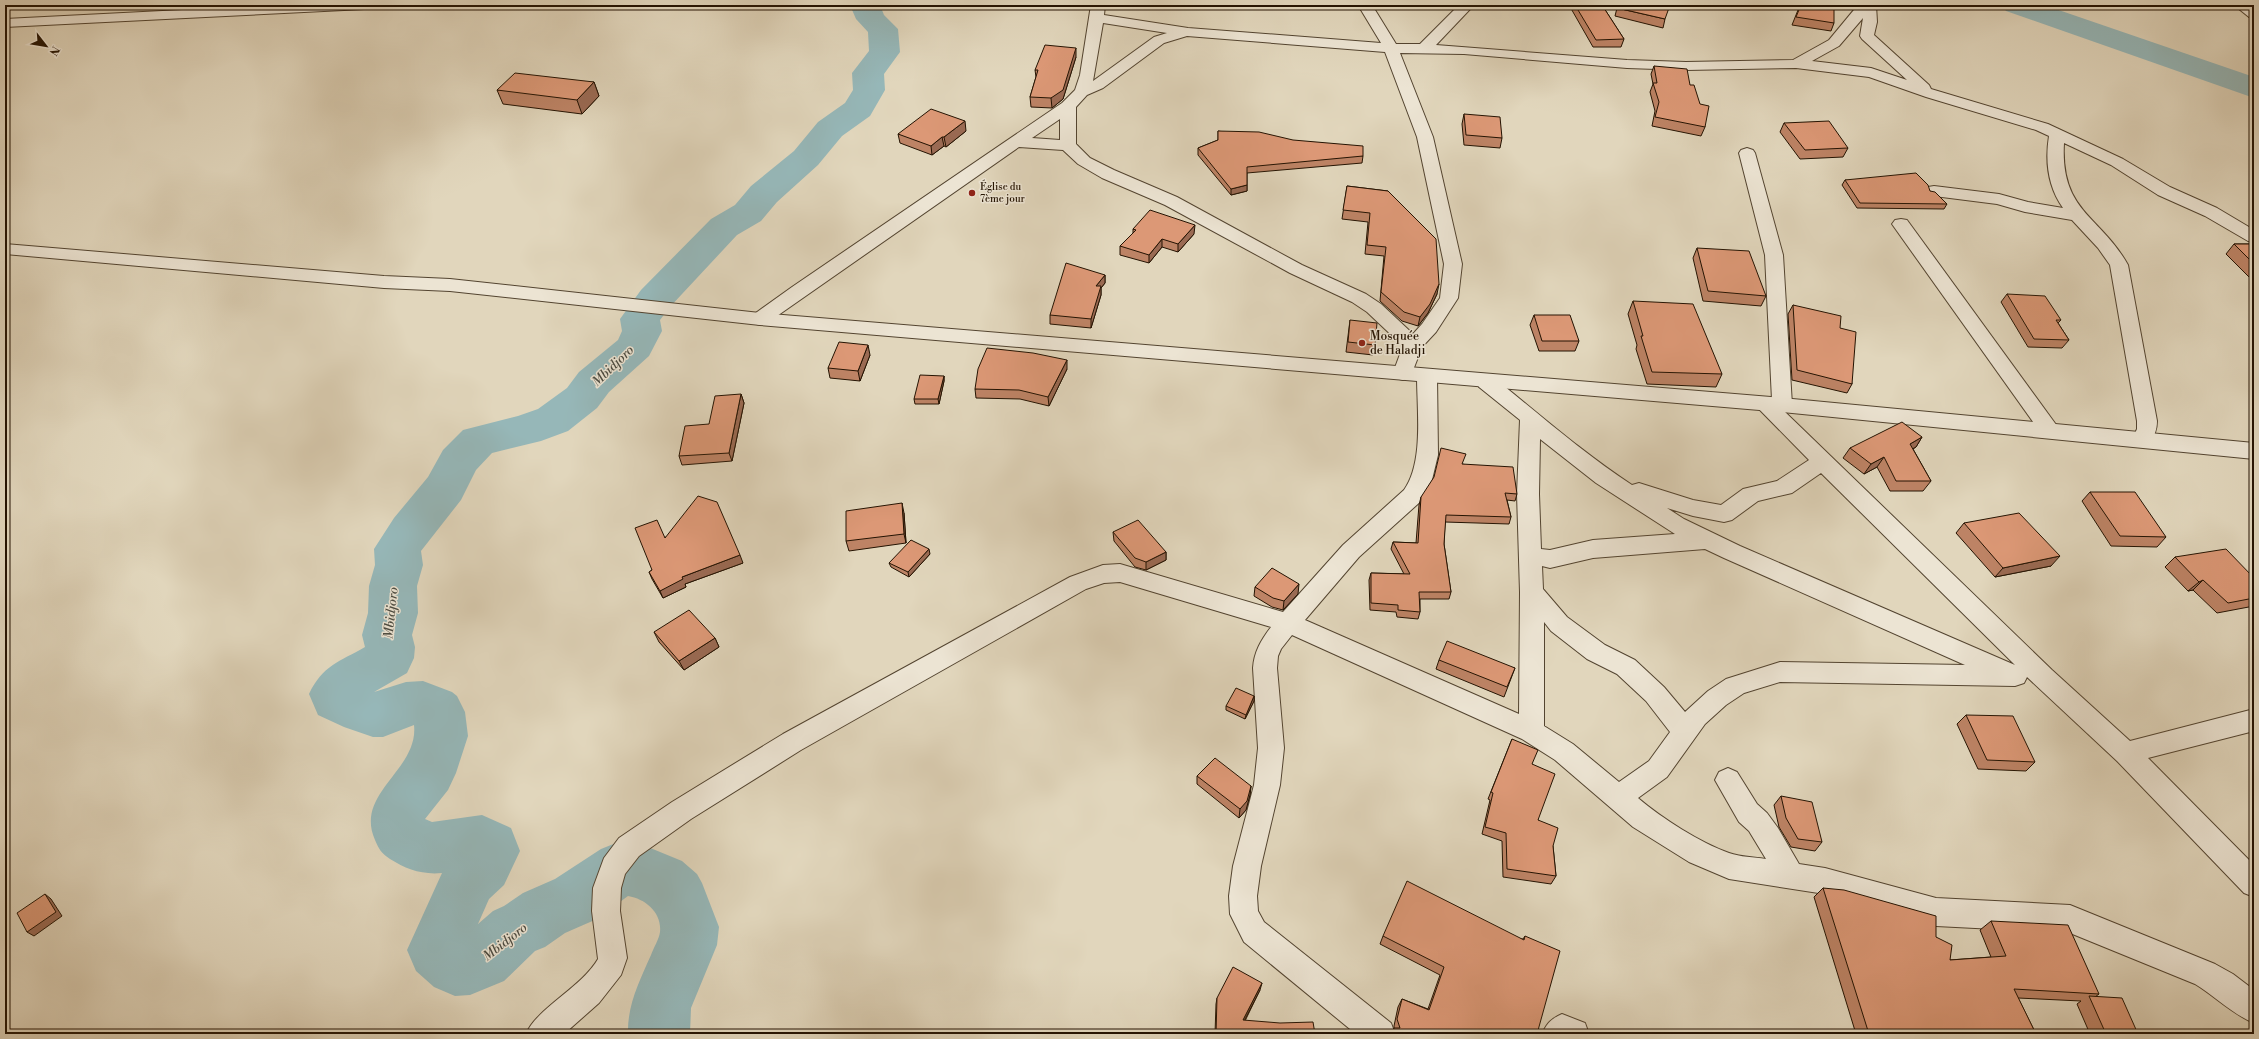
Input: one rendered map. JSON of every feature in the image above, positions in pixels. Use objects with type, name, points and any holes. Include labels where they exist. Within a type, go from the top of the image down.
[{"type":"street","points":[[5,23],[364,5]]},
{"type":"street","points":[[1365,5],[1391,48],[1425,137],[1452,264],[1449,298],[1429,328],[1414,345],[1403,373]]},
{"type":"street","points":[[1425,48],[1467,5]]},
{"type":"street","points":[[1796,64],[1834,43],[1866,5]]},
{"type":"street","points":[[1869,5],[1870,22],[1867,36],[1931,94]]},
{"type":"street","points":[[2241,5],[2254,14]]},
{"type":"street","points":[[1082,92],[1088,75],[1097,12],[1188,32],[1391,48],[1425,48],[1627,64],[1686,66],[1796,64],[1871,73],[1931,94],[1994,111],[2057,134],[2117,162],[2164,191],[2211,212],[2254,237]]},
{"type":"street","points":[[760,319],[819,276],[968,176],[1068,106],[1082,92],[1098,85],[1158,40],[1188,32]]},
{"type":"street","points":[[1068,106],[1068,145]]},
{"type":"street","points":[[2057,134],[2054,147],[2058,178],[2071,208],[2108,249],[2119,265],[2147,421],[2147,429],[2142,440]]},
{"type":"street","points":[[1015,142],[1068,145],[1084,161],[1108,174],[1171,201],[1296,269],[1359,298],[1374,308],[1414,345]]},
{"type":"street","points":[[1747,153],[1775,262],[1773,405],[1824,462],[2043,677],[2126,753],[2254,884]]},
{"type":"street","points":[[1934,192],[1999,199],[2025,207],[2078,216]]},
{"type":"street","points":[[1901,224],[2050,431]]},
{"type":"street","points":[[5,249],[384,282],[450,285],[760,319],[1403,373],[1486,382],[1773,405],[2254,451]]},
{"type":"street","points":[[1380,1034],[1254,932],[1244,914],[1243,896],[1247,866],[1266,785],[1271,748],[1265,668],[1266,656],[1272,643],[1288,623],[1351,550],[1412,496],[1420,484],[1427,455],[1427,376]]},
{"type":"street","points":[[1486,382],[1530,417],[1547,434],[1604,477],[1676,526],[2015,676]]},
{"type":"street","points":[[1530,417],[1528,494],[1532,592],[1531,731]]},
{"type":"street","points":[[1604,477],[1652,497],[1724,514],[1751,495],[1784,487],[1804,472],[1824,462]]},
{"type":"street","points":[[1530,556],[1550,559],[1593,549],[1706,540]]},
{"type":"street","points":[[541,1034],[594,987],[612,964],[613,954],[605,910],[609,878],[617,858],[629,847],[748,770],[815,730],[1078,583],[1103,574],[1120,573],[1288,623],[1531,731],[1564,752],[1642,818],[1715,861],[1728,866],[1825,881],[1936,912],[2076,921],[2205,974],[2223,984],[2254,1008]]},
{"type":"street","points":[[1532,592],[1560,624],[1596,652],[1626,667],[1655,694],[1685,731]]},
{"type":"street","points":[[1618,798],[1658,769],[1696,716],[1735,686],[1759,677],[1780,672],[2043,677]]},
{"type":"street","points":[[2126,753],[2254,720]]},
{"type":"street","points":[[1728,780],[1748,813],[1758,822],[1768,837],[1790,875]]},
{"type":"street","points":[[1557,1034],[1562,1028],[1574,1034]]},
{"type":"building","points":[[1575,5],[1602,5],[1624,39],[1596,40]]},
{"type":"building","points":[[1618,5],[1670,5],[1665,19],[1617,8]]},
{"type":"building","points":[[1801,5],[1834,5],[1834,23],[1796,17]]},
{"type":"building","points":[[1045,45],[1076,48],[1063,90],[1051,98],[1030,97],[1038,70],[1035,70]]},
{"type":"building","points":[[1654,66],[1687,69],[1690,85],[1694,85],[1700,104],[1709,106],[1705,127],[1655,117],[1659,102],[1653,83],[1657,83]]},
{"type":"building","points":[[515,73],[594,82],[577,100],[497,90]]},
{"type":"building","points":[[931,109],[965,121],[931,146],[898,134]]},
{"type":"building","points":[[1464,114],[1500,117],[1502,138],[1466,135]]},
{"type":"building","points":[[1829,121],[1848,148],[1805,150],[1784,123]]},
{"type":"building","points":[[1218,131],[1259,132],[1293,140],[1363,146],[1363,156],[1247,167],[1247,185],[1231,189],[1198,148],[1218,140]]},
{"type":"building","points":[[1916,173],[1928,185],[1930,191],[1935,192],[1947,204],[1860,203],[1845,180]]},
{"type":"building","points":[[1347,186],[1388,191],[1436,239],[1439,284],[1430,304],[1420,317],[1404,312],[1381,292],[1386,247],[1367,245],[1370,213],[1343,210]]},
{"type":"building","points":[[1150,210],[1195,225],[1178,244],[1162,239],[1149,255],[1120,246],[1136,230],[1133,229]]},
{"type":"building","points":[[2234,244],[2254,244],[2254,264]]},
{"type":"building","points":[[1697,248],[1749,251],[1766,296],[1708,291]]},
{"type":"building","points":[[1066,263],[1105,275],[1096,286],[1101,286],[1091,319],[1050,315]]},
{"type":"building","points":[[2007,294],[2045,296],[2061,320],[2056,320],[2069,340],[2034,339]]},
{"type":"building","points":[[1633,301],[1693,304],[1722,374],[1652,372],[1641,336],[1643,336]]},
{"type":"building","points":[[1793,305],[1841,316],[1840,328],[1856,332],[1852,384],[1797,370]]},
{"type":"building","points":[[1534,315],[1570,315],[1579,341],[1542,341]]},
{"type":"building","points":[[1350,320],[1377,323],[1375,345],[1348,342]]},
{"type":"building","points":[[839,342],[868,345],[858,371],[828,368]]},
{"type":"building","points":[[987,348],[1033,353],[1067,360],[1048,397],[1019,390],[975,389],[978,369]]},
{"type":"building","points":[[920,375],[944,376],[938,399],[914,399]]},
{"type":"building","points":[[741,394],[729,453],[679,456],[685,426],[709,424],[715,396]]},
{"type":"building","points":[[1902,422],[1922,437],[1910,444],[1931,481],[1896,481],[1884,457],[1871,464],[1850,448]]},
{"type":"building","points":[[1441,448],[1466,454],[1462,464],[1513,467],[1517,494],[1505,493],[1511,517],[1446,515],[1444,544],[1451,592],[1419,592],[1420,612],[1398,610],[1398,605],[1371,603],[1371,573],[1410,574],[1393,542],[1418,543],[1421,497],[1434,477]]},
{"type":"building","points":[[2090,492],[2135,492],[2166,537],[2120,536]]},
{"type":"building","points":[[698,496],[717,502],[740,555],[682,577],[683,579],[660,591],[649,572],[652,570],[635,528],[657,520],[665,538]]},
{"type":"building","points":[[902,503],[904,534],[846,541],[846,511]]},
{"type":"building","points":[[2019,513],[2060,556],[2003,568],[1964,523]]},
{"type":"building","points":[[1138,520],[1166,552],[1146,562],[1135,558],[1113,532]]},
{"type":"building","points":[[911,540],[929,549],[908,572],[889,563]]},
{"type":"building","points":[[2226,549],[2254,578],[2254,598],[2228,603],[2203,580],[2199,582],[2175,557]]},
{"type":"building","points":[[1272,568],[1299,584],[1284,601],[1273,598],[1255,587]]},
{"type":"building","points":[[689,610],[715,638],[679,661],[654,632]]},
{"type":"building","points":[[1447,641],[1515,668],[1507,687],[1439,660]]},
{"type":"building","points":[[1236,688],[1254,696],[1246,715],[1226,706]]},
{"type":"building","points":[[1966,715],[2013,716],[2035,762],[1987,760]]},
{"type":"building","points":[[1512,739],[1538,750],[1532,764],[1555,774],[1538,820],[1558,828],[1553,846],[1556,876],[1507,869],[1506,833],[1485,827],[1493,793],[1491,792]]},
{"type":"building","points":[[1215,758],[1251,786],[1247,801],[1240,809],[1197,776]]},
{"type":"building","points":[[1781,796],[1812,802],[1822,842],[1798,839],[1786,818]]},
{"type":"building","points":[[1407,881],[1524,940],[1525,936],[1560,951],[1537,1034],[1393,1034],[1394,1028],[1400,1028],[1397,1019],[1402,999],[1429,1010],[1444,967],[1383,936]]},
{"type":"building","points":[[1823,888],[1844,890],[1936,916],[1936,937],[1952,945],[1950,960],[2006,956],[1991,921],[2068,925],[2099,994],[2014,989],[2036,1034],[1869,1034]]},
{"type":"building","points":[[45,894],[56,912],[27,932],[17,913]]},
{"type":"building","points":[[1233,967],[1262,983],[1243,1020],[1280,1023],[1313,1022],[1315,1034],[1216,1034],[1217,998]]},
{"type":"building","points":[[2089,996],[2122,998],[2138,1034],[2106,1034]]},
{"type":"waterway","name":"Mbidjoro","points":[[659,1034],[661,1004],[671,985],[676,967],[687,945],[690,930],[688,918],[682,902],[676,893],[661,880],[643,872],[621,868],[576,899],[544,913],[524,927],[514,931],[483,960],[470,965],[455,966],[437,950],[463,891],[469,880],[484,866],[492,851],[491,847],[482,841],[464,845],[432,848],[421,847],[401,835],[397,818],[406,799],[429,773],[442,736],[439,712],[423,703],[412,703],[400,706],[383,714],[373,715],[336,699],[335,694],[347,682],[389,658],[390,647],[387,635],[393,613],[393,586],[399,565],[397,549],[410,530],[445,488],[459,461],[478,441],[526,430],[553,420],[582,398],[594,382],[621,361],[635,347],[642,331],[640,319],[655,299],[724,227],[748,213],[764,194],[806,158],[830,129],[858,109],[869,90],[868,73],[885,52],[883,29],[871,19],[865,5]]},
{"type":"waterway","points":[[2016,5],[2254,88]]},
{"type":"place","name":"Église du 7ème jour","points":[[972,193]]},
{"type":"place","name":"Mosquée de Haladji","points":[[1362,343]]}]
